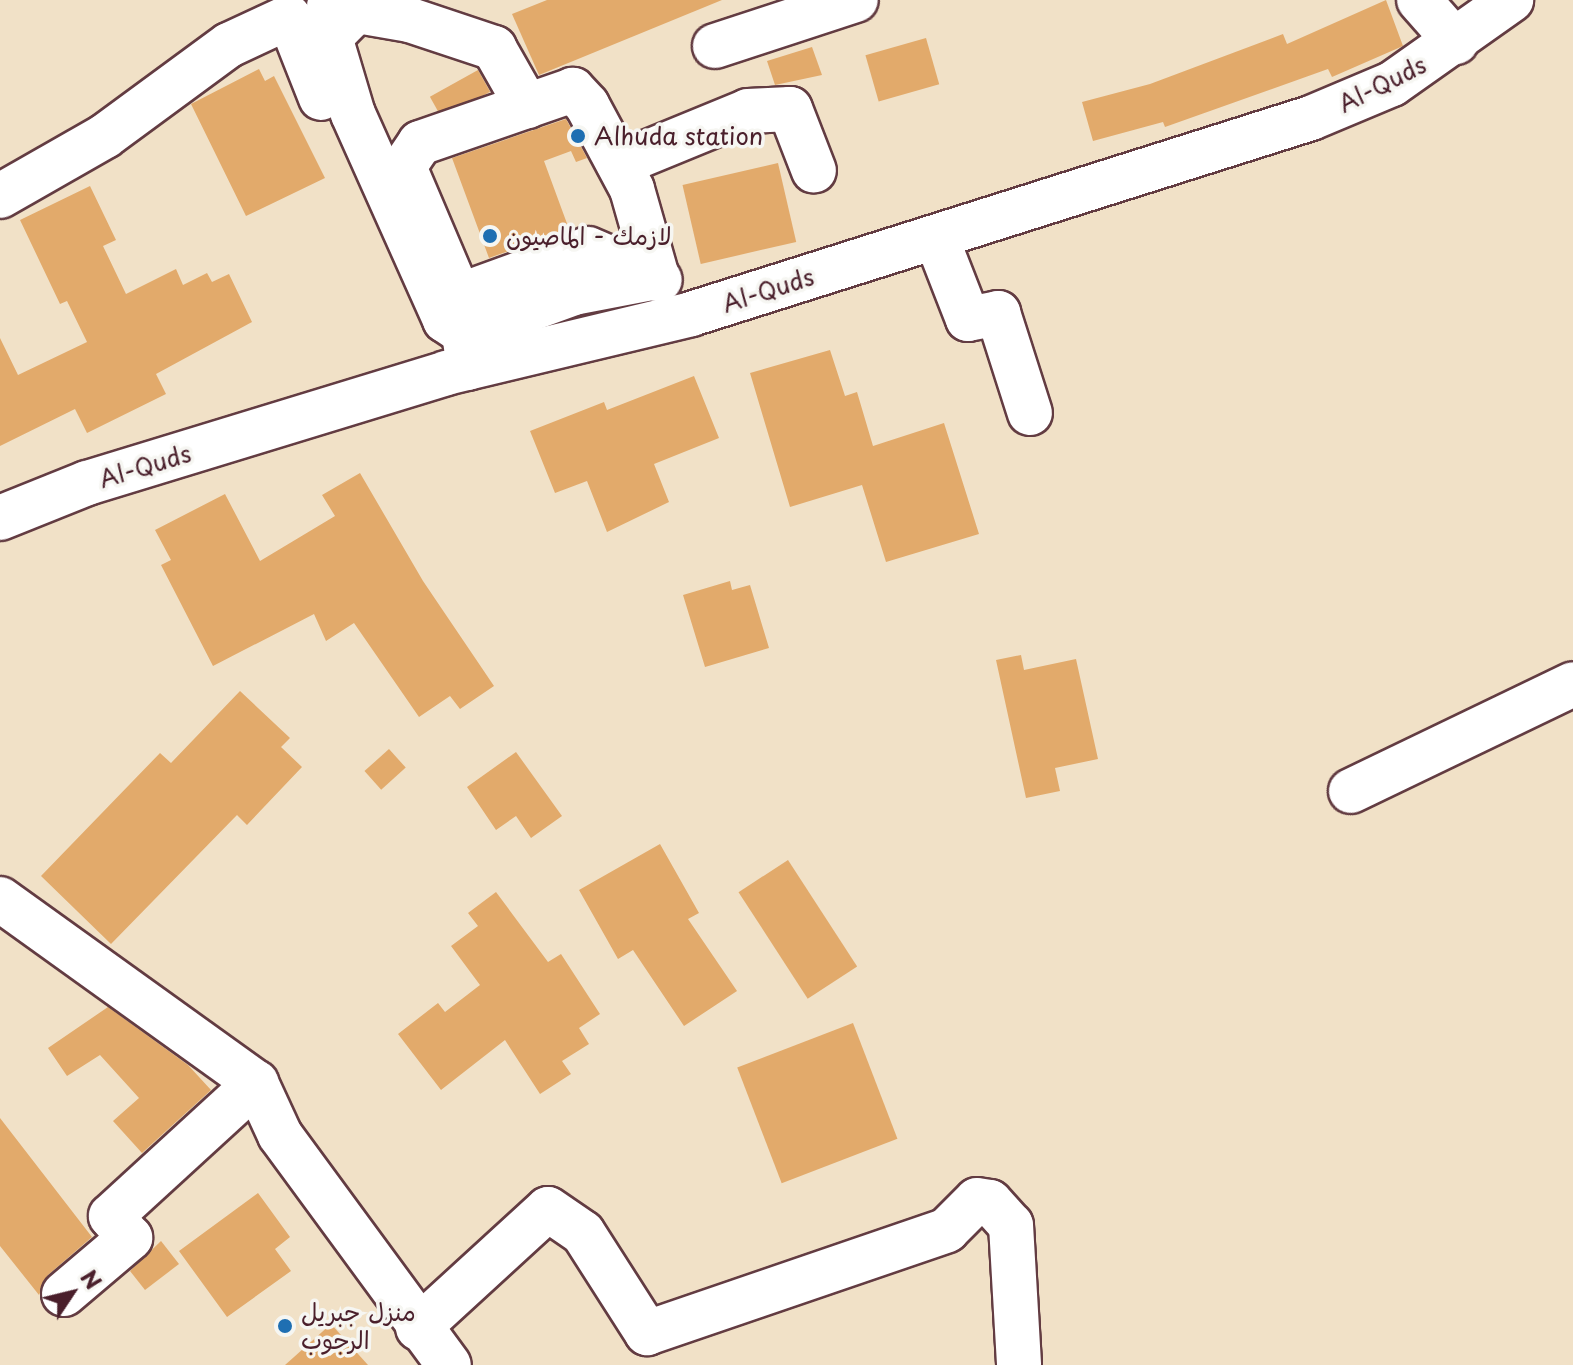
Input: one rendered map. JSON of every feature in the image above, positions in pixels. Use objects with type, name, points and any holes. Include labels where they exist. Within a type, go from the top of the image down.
[{"type":"street","points":[[715,46],[856,0]]},
{"type":"street","points":[[1419,0],[1456,42]]},
{"type":"street","name":"Al-Quds","points":[[0,518],[460,342],[691,314],[1311,118],[1392,84],[1456,42],[1511,0]]},
{"type":"street","points":[[0,196],[105,136],[229,45],[278,15],[334,5],[410,20],[494,48],[527,106]]},
{"type":"street","points":[[357,10],[330,37],[353,114],[394,172],[460,342]]},
{"type":"street","points":[[278,15],[338,141],[460,342]]},
{"type":"street","points":[[394,172],[420,143],[573,90],[632,189],[657,277]]},
{"type":"street","points":[[619,164],[748,111],[790,109],[814,171]]},
{"type":"street","points":[[936,237],[968,319],[998,313],[1030,413]]},
{"type":"street","points":[[460,342],[588,249],[657,277],[691,314]]},
{"type":"street","points":[[1351,791],[1573,684]]},
{"type":"street","points":[[0,899],[256,1083],[280,1135],[418,1328],[449,1365]]},
{"type":"street","points":[[64,1294],[130,1238],[111,1216],[256,1083]]},
{"type":"street","points":[[418,1328],[548,1209],[583,1233],[647,1333],[947,1230],[977,1200],[990,1202],[1011,1225],[1019,1365]]},
{"type":"building","points":[[547,0],[722,0],[539,75],[512,14]]},
{"type":"building","points":[[1386,0],[1403,46],[1332,77],[1328,69],[1165,127],[1163,122],[1093,141],[1082,102],[1150,84],[1283,34],[1287,44]]},
{"type":"building","points":[[926,38],[939,84],[879,102],[865,55]]},
{"type":"building","points":[[812,47],[822,75],[775,85],[767,61]]},
{"type":"building","points":[[259,69],[265,81],[274,76],[325,178],[246,216],[191,104]]},
{"type":"building","points":[[478,70],[490,92],[442,119],[430,97]]},
{"type":"building","points":[[566,119],[587,158],[576,162],[571,151],[544,161],[569,229],[489,258],[452,158]]},
{"type":"building","points":[[778,163],[796,242],[701,264],[683,185]]},
{"type":"building","points":[[90,186],[116,240],[103,246],[126,294],[176,269],[183,285],[207,273],[212,282],[229,274],[252,322],[156,374],[166,394],[87,433],[75,409],[0,446],[0,338],[18,375],[87,342],[67,301],[60,304],[20,220]]},
{"type":"building","points":[[830,350],[845,396],[857,392],[873,446],[944,423],[979,534],[886,562],[862,485],[790,507],[750,373]]},
{"type":"building","points":[[694,376],[719,438],[654,464],[669,502],[607,532],[587,481],[555,493],[530,431],[604,402],[607,410]]},
{"type":"building","points":[[360,473],[423,581],[494,686],[460,709],[450,696],[419,717],[354,623],[326,641],[314,614],[213,666],[161,565],[171,560],[155,530],[225,494],[260,561],[335,516],[322,495]]},
{"type":"building","points":[[730,581],[732,590],[750,585],[769,648],[705,667],[683,595]]},
{"type":"building","points":[[1021,655],[1024,670],[1076,659],[1098,759],[1055,768],[1060,791],[1026,798],[996,660]]},
{"type":"building","points":[[240,691],[290,738],[281,747],[302,767],[247,825],[237,815],[111,944],[41,876],[160,753],[171,763]]},
{"type":"building","points":[[389,749],[406,768],[381,790],[364,771]]},
{"type":"building","points":[[516,752],[562,816],[531,838],[516,816],[496,830],[467,787]]},
{"type":"building","points":[[660,844],[699,913],[688,919],[737,991],[684,1026],[633,950],[618,959],[579,890]]},
{"type":"building","points":[[788,860],[857,967],[808,999],[739,892]]},
{"type":"building","points":[[496,892],[548,962],[561,954],[600,1014],[579,1028],[589,1044],[562,1061],[571,1074],[540,1094],[505,1040],[441,1090],[398,1034],[438,1003],[445,1012],[480,985],[451,946],[478,926],[468,913]]},
{"type":"building","points":[[108,1007],[188,1065],[211,1090],[142,1153],[113,1121],[139,1098],[100,1055],[67,1076],[48,1048]]},
{"type":"building","points":[[853,1023],[897,1139],[782,1183],[737,1067]]},
{"type":"building","points":[[0,1118],[92,1237],[48,1275],[39,1295],[0,1246]]},
{"type":"building","points":[[258,1193],[290,1237],[275,1249],[291,1271],[227,1317],[179,1251]]},
{"type":"building","points":[[161,1241],[179,1264],[145,1290],[130,1271]]},
{"type":"building","points":[[331,1324],[368,1365],[285,1365]]},
{"type":"place","name":"Alhuda station","points":[[578,136]]},
{"type":"place","name":"لازمك - الماصيون","points":[[490,236]]},
{"type":"place","name":"منزل جبريل الرجوب","points":[[285,1326]]}]
